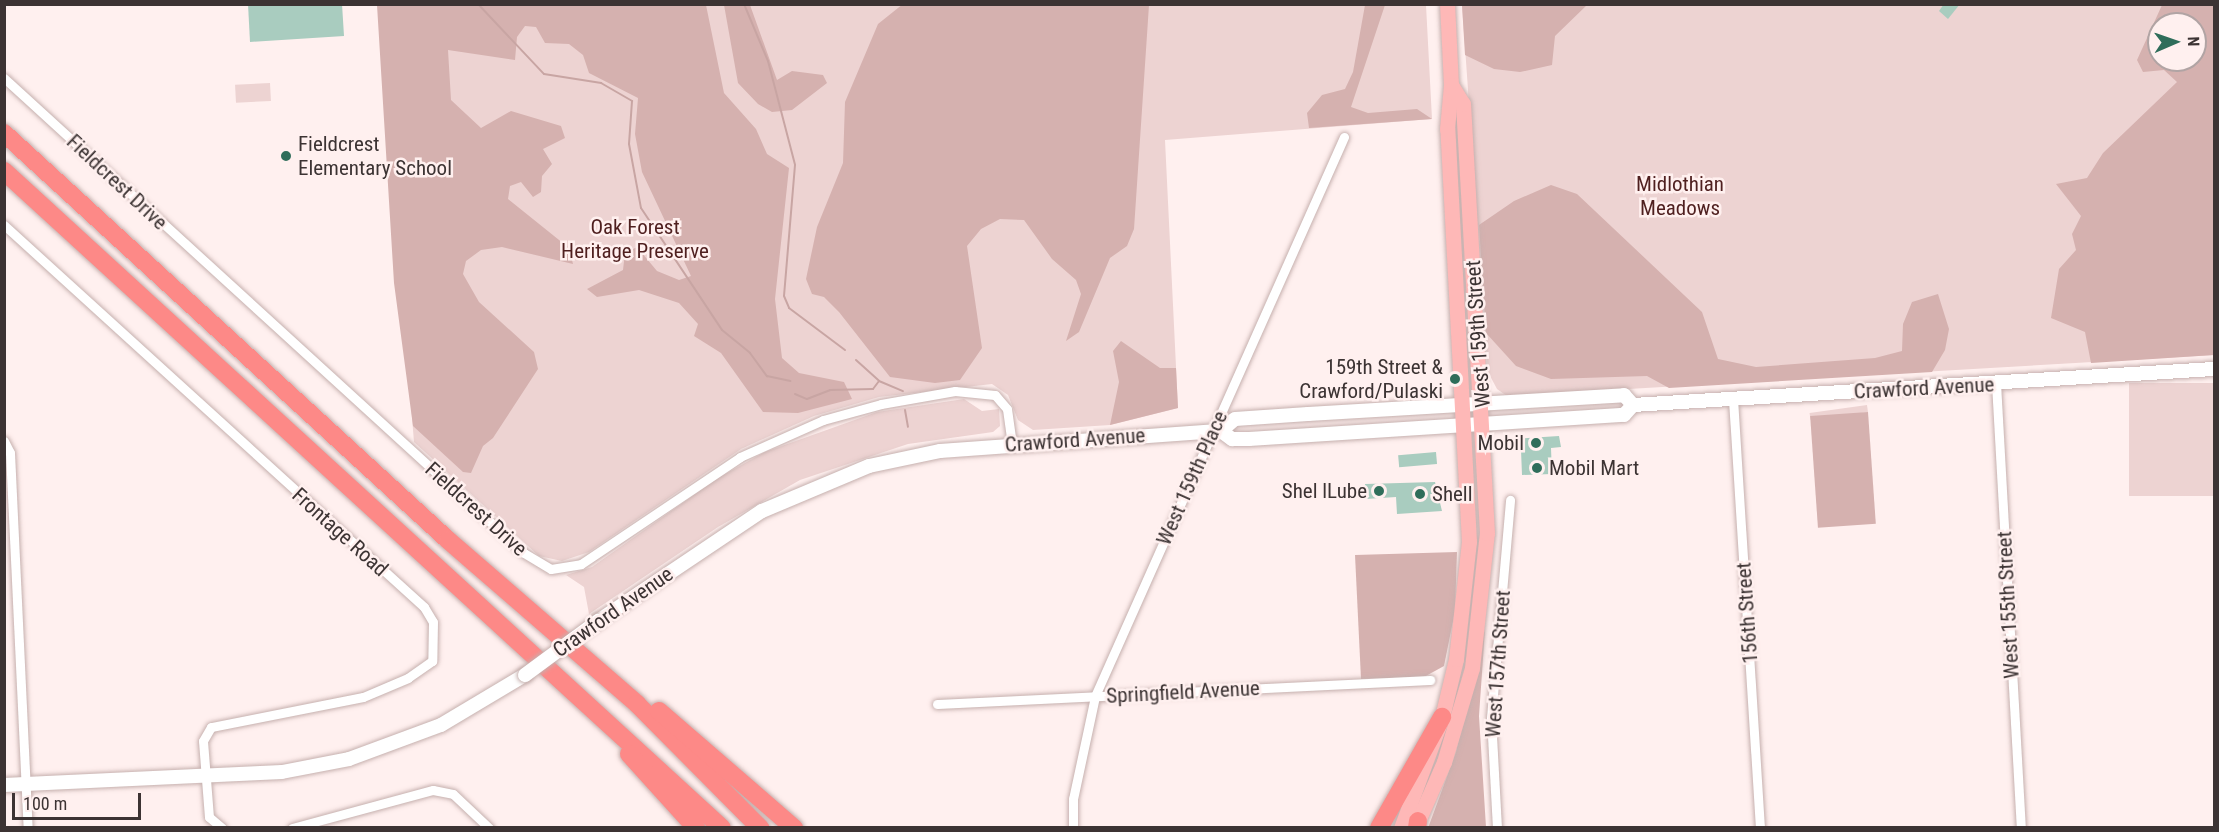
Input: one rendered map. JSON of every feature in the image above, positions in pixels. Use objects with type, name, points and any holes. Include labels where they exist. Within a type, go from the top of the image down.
[{"type":"highway","points":[[4,133],[448,540],[598,670],[760,828]]},
{"type":"highway","points":[[4,171],[722,828]]},
{"type":"highway","points":[[598,670],[651,704],[794,828]]},
{"type":"highway","points":[[1379,828],[1442,717]]},
{"type":"highway","points":[[612,726],[634,762],[696,828]]},
{"type":"main road","name":"West 159th Street","points":[[1413,826],[1442,717],[1465,587],[1465,425],[1447,129],[1451,85],[1447,4]]},
{"type":"main road","name":"West 159th Street","points":[[1413,826],[1460,714],[1477,636],[1487,533],[1485,424],[1463,104],[1451,85]]},
{"type":"main road","name":"Crawford Avenue","points":[[1217,431],[1232,440],[1624,415],[1632,405],[2214,369]]},
{"type":"main road","name":"Crawford Avenue","points":[[4,785],[282,772],[390,746],[484,703],[598,621],[762,511],[814,485],[930,453],[1012,443],[1217,431],[1235,419],[1623,394],[1632,405]]},
{"type":"street","name":"Fieldcrest Drive","points":[[4,78],[507,537],[551,569],[590,559],[740,457],[824,420],[881,404],[955,391],[995,395],[1007,409],[1012,443]]},
{"type":"street","name":"West 159th Place","points":[[1073,828],[1073,799],[1095,696],[1217,431],[1344,137]]},
{"type":"street","name":"Frontage Road","points":[[4,225],[424,607],[433,622],[432,661],[408,678],[363,697],[211,727],[203,741],[206,777]]},
{"type":"street","name":"West 155th Street","points":[[1996,383],[2021,828]]},
{"type":"street","name":"156th Street","points":[[1733,399],[1760,828]]},
{"type":"street","points":[[6,442],[28,828]]},
{"type":"street","name":"West 157th Street","points":[[1497,828],[1491,717],[1510,500]]},
{"type":"street","name":"Springfield Avenue","points":[[937,704],[1430,680]]},
{"type":"street","points":[[206,777],[210,818],[222,828]]},
{"type":"street","points":[[292,828],[315,826],[433,790],[453,794],[489,828]]},
{"type":"green space","name":"Oak Forest Heritage Preserve","points":[[379,5],[1426,5],[1432,119],[1165,140],[1178,408],[1110,425],[1033,430],[1018,420],[1008,395],[992,384],[879,397],[814,416],[741,449],[589,552],[562,561],[539,556],[414,442]]},
{"type":"green space","name":"Midlothian Meadows","points":[[1462,5],[2214,5],[2214,355],[1507,396],[1497,389],[1488,372]]},
{"type":"green space","points":[[270,83],[271,101],[236,103],[235,85]]},
{"type":"green space","points":[[2129,383],[2214,383],[2214,496],[2129,496]]},
{"type":"green space","points":[[964,399],[982,411],[999,409],[1000,426],[993,432],[908,444],[800,480],[718,527],[589,614],[584,587],[566,575],[592,567],[718,478],[765,452],[877,412]]},
{"type":"green space","points":[[1867,405],[1868,412],[1811,420],[1810,413]]},
{"type":"shaded area","points":[[903,4],[1149,5],[1134,229],[1127,246],[1110,258],[1079,332],[1066,341],[1081,294],[1076,280],[1052,259],[1024,220],[1000,219],[981,229],[967,246],[982,348],[960,380],[935,383],[890,377],[839,312],[824,297],[812,294],[806,279],[817,227],[843,163],[845,102],[878,24]]},
{"type":"shaded area","points":[[1462,4],[1587,5],[1555,36],[1552,65],[1520,72],[1494,69],[1465,55]]},
{"type":"shaded area","points":[[377,5],[706,5],[724,93],[756,129],[767,154],[789,168],[775,299],[782,358],[799,373],[844,382],[852,399],[798,413],[763,412],[721,353],[694,336],[698,324],[679,303],[639,290],[597,297],[587,289],[623,270],[625,253],[637,247],[657,271],[679,280],[691,276],[642,172],[635,134],[638,98],[589,73],[583,55],[569,44],[545,43],[536,27],[525,26],[517,37],[515,60],[448,50],[451,100],[481,128],[511,111],[561,126],[565,138],[543,149],[552,164],[542,176],[541,192],[533,197],[521,182],[510,186],[508,199],[569,248],[573,264],[502,247],[481,250],[466,261],[463,274],[479,302],[534,352],[538,369],[493,438],[483,446],[471,473],[463,472],[413,426],[394,283]]},
{"type":"shaded area","points":[[724,5],[750,5],[777,80],[792,71],[823,75],[827,83],[792,110],[772,112],[758,104],[738,83]]},
{"type":"shaded area","points":[[1365,5],[1385,5],[1351,107],[1368,113],[1417,109],[1432,119],[1309,128],[1307,113],[1322,95],[1345,89],[1353,72]]},
{"type":"shaded area","points":[[2162,5],[2214,5],[2214,355],[2091,363],[2085,332],[2051,318],[2059,269],[2076,250],[2072,234],[2081,216],[2056,184],[2087,178],[2103,153],[2177,82],[2166,72],[2207,72],[2207,12],[2159,12]]},
{"type":"shaded area","points":[[2147,38],[2147,72],[2143,72],[2137,60]]},
{"type":"shaded area","points":[[1551,185],[1577,194],[1702,312],[1718,359],[1756,367],[1875,358],[1902,351],[1903,324],[1912,302],[1938,294],[1949,329],[1945,350],[1932,372],[1669,388],[1647,376],[1551,379],[1516,366],[1486,333],[1479,225],[1514,201]]},
{"type":"shaded area","points":[[1121,341],[1160,368],[1176,368],[1178,408],[1110,425],[1119,382],[1113,351]]},
{"type":"shaded area","points":[[1868,412],[1876,524],[1818,528],[1810,416]]},
{"type":"shaded area","points":[[1457,552],[1455,611],[1444,666],[1424,677],[1361,679],[1355,555]]},
{"type":"shaded area","points":[[1485,629],[1479,716],[1486,827],[1428,828],[1456,752]]},
{"type":"building","points":[[248,4],[342,4],[344,36],[250,42]]},
{"type":"building","points":[[1944,4],[1960,4],[1948,19],[1939,11]]},
{"type":"building","points":[[1559,436],[1561,447],[1551,448],[1552,474],[1522,475],[1521,450],[1513,450],[1512,439]]},
{"type":"building","name":"Shell","points":[[1436,452],[1437,464],[1399,467],[1398,455]]},
{"type":"building","name":"Shell","points":[[1435,482],[1442,511],[1397,514],[1396,497],[1366,499],[1365,484]]},
{"type":"waterway","points":[[478,4],[544,74],[601,83],[632,101],[629,144],[641,208],[722,330],[750,353],[767,376],[790,381]]},
{"type":"waterway","points":[[744,4],[768,61],[795,165],[784,296],[789,308],[845,350]]},
{"type":"waterway","points":[[856,360],[879,381],[903,391]]},
{"type":"waterway","points":[[795,394],[807,399],[830,390],[873,389],[879,381]]},
{"type":"waterway","points":[[905,410],[908,427]]},
{"type":"place","name":"Fieldcrest Elementary School","points":[[286,156]]},
{"type":"place","name":"159th Street & Crawford/Pulaski","points":[[1455,379]]},
{"type":"place","name":"Mobil","points":[[1536,443]]},
{"type":"place","name":"Mobil Mart","points":[[1537,468]]},
{"type":"place","name":"Shel lLube","points":[[1379,491]]},
{"type":"place","name":"Shell","points":[[1420,494]]}]
